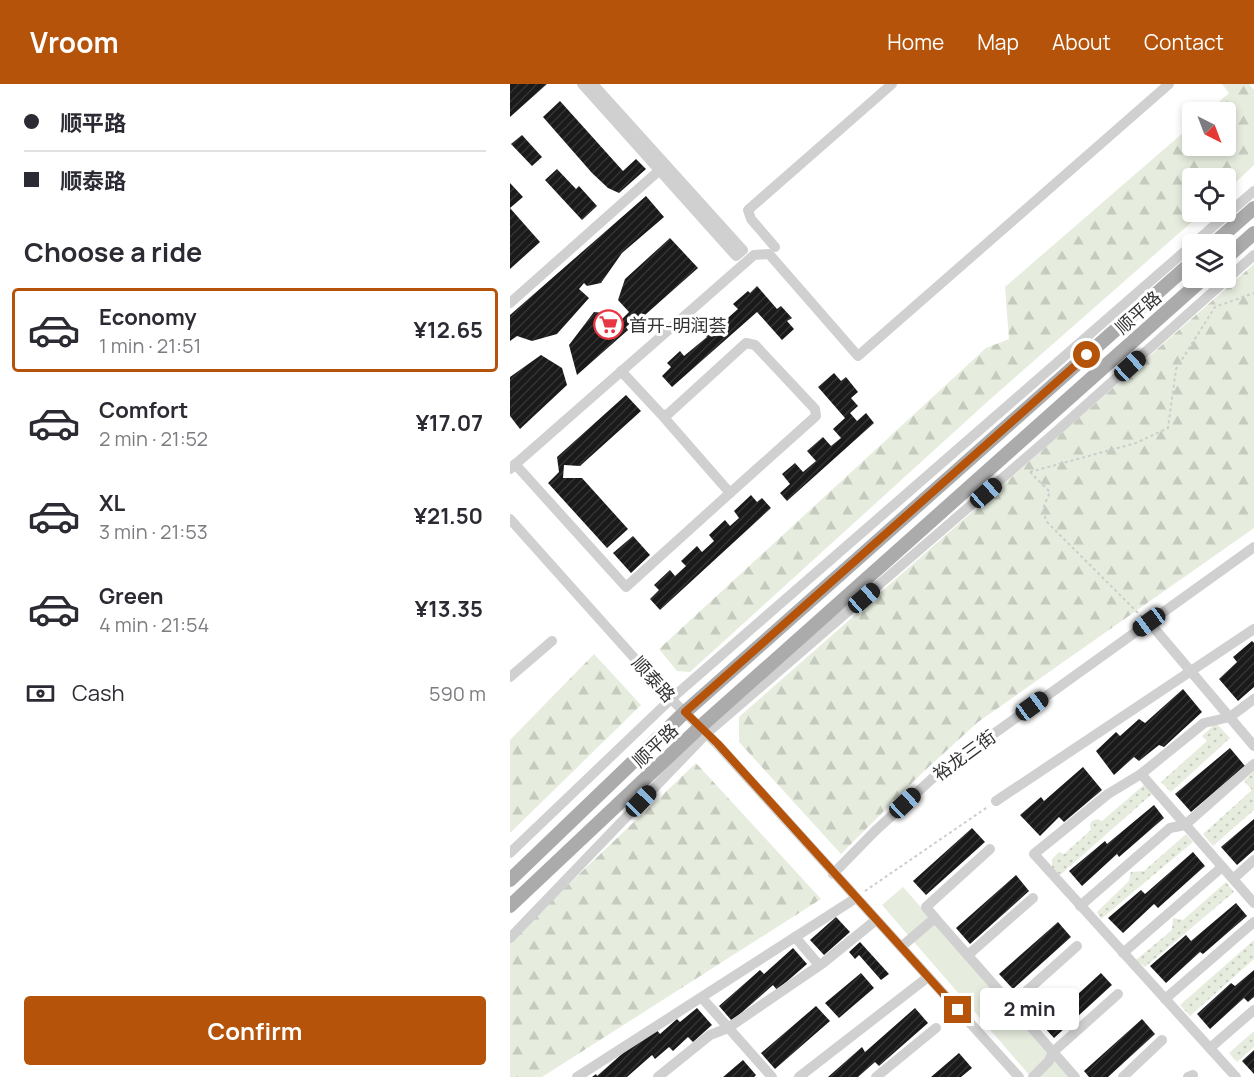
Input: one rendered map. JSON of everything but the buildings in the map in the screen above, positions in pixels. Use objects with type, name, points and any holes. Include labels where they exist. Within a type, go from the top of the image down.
[{"type":"main road","points":[[1224,234],[1254,208]]},
{"type":"main road","points":[[1236,249],[1254,233]]},
{"type":"main road","name":"顺平路","points":[[510,880],[685,712],[1182,271]]},
{"type":"main road","name":"顺平路","points":[[510,906],[1193,288]]},
{"type":"street","points":[[582,84],[663,167]]},
{"type":"street","points":[[593,84],[740,253]]},
{"type":"street","points":[[775,247],[751,219],[748,210],[892,84]]},
{"type":"street","points":[[661,414],[667,415],[746,343],[755,345],[815,409],[816,416],[626,587],[513,466],[754,255],[769,254],[858,356],[1169,84]]},
{"type":"street","points":[[510,303],[663,167]]},
{"type":"street","points":[[1205,234],[1254,191]]},
{"type":"street","points":[[510,853],[671,699],[1182,255]]},
{"type":"street","points":[[510,938],[703,730],[1021,462],[1254,255]]},
{"type":"street","points":[[621,371],[730,493]]},
{"type":"street","name":"顺泰路","points":[[510,519],[671,699],[703,730],[1019,1077]]},
{"type":"street","name":"裕龙三街","points":[[833,874],[874,831],[935,776],[1254,547]]},
{"type":"street","points":[[1149,622],[1254,746]]},
{"type":"street","points":[[996,801],[1254,629]]},
{"type":"street","points":[[510,677],[552,640]]},
{"type":"street","points":[[1236,1077],[1034,854],[1108,794],[1140,774],[1204,723],[1230,717],[1254,699]]},
{"type":"street","points":[[1080,906],[1170,828],[1185,825],[1254,764]]},
{"type":"street","points":[[1140,774],[1254,903]]},
{"type":"street","points":[[990,849],[926,907],[1075,1077]]},
{"type":"street","points":[[1233,879],[1254,860]]},
{"type":"street","points":[[1123,953],[1222,867]]},
{"type":"street","points":[[578,1077],[856,898]]},
{"type":"street","points":[[968,955],[1032,898]]},
{"type":"street","points":[[901,947],[935,918]]},
{"type":"street","points":[[658,1077],[710,1035],[728,1028],[819,965],[876,920]]},
{"type":"street","points":[[1165,999],[1254,922]]},
{"type":"street","points":[[795,937],[819,965]]},
{"type":"street","points":[[1011,1005],[1077,946]]},
{"type":"street","points":[[799,1077],[928,977]]},
{"type":"street","points":[[1033,1077],[1049,1061],[1053,1052],[1118,994]]},
{"type":"street","points":[[702,998],[771,1077]]},
{"type":"street","points":[[1210,1048],[1254,1010]]},
{"type":"street","points":[[876,1077],[936,1028]]},
{"type":"street","points":[[1122,1077],[1162,1040]]},
{"type":"path","points":[[1030,472],[1136,443],[1168,428],[1176,369],[1215,307],[1254,292]]},
{"type":"path","points":[[1021,462],[1050,492],[1043,508],[1046,521],[1137,614],[1149,622]]},
{"type":"path","points":[[856,898],[996,801]]},
{"type":"green space","points":[[1222,84],[1249,84],[1254,90],[1254,165],[1236,182],[1236,168],[1182,168],[1182,222],[1192,222],[986,403],[690,672],[677,671],[659,649],[986,348],[1009,339],[1005,287],[1182,134],[1182,156],[1236,156],[1236,102],[1219,102],[1229,93]]},
{"type":"green space","points":[[1254,264],[1254,528],[978,722],[921,774],[841,854],[739,742],[739,717],[1227,288],[1236,288],[1236,280]]},
{"type":"green space","points":[[594,654],[641,705],[510,833],[510,740]]},
{"type":"green space","points":[[1216,723],[1230,738],[1171,792],[1161,782],[1207,741],[1202,736]]},
{"type":"green space","points":[[696,763],[821,899],[542,1077],[510,1077],[510,940]]},
{"type":"green space","points":[[1254,771],[1254,810],[1213,846],[1203,834],[1252,790],[1244,781]]},
{"type":"green space","points":[[1145,784],[1152,794],[1060,875],[1052,868],[1052,859],[1059,852],[1064,854],[1091,830],[1092,821],[1097,819],[1102,821]]},
{"type":"green space","points":[[1186,834],[1193,842],[1101,919],[1097,912],[1129,881],[1131,872],[1144,871]]},
{"type":"green space","points":[[1226,882],[1234,892],[1145,967],[1136,960],[1172,930],[1173,918],[1183,920]]},
{"type":"green space","points":[[903,887],[1071,1077],[1031,1077],[882,905]]},
{"type":"green space","points":[[1254,940],[1254,959],[1190,1016],[1180,1005]]},
{"type":"green space","points":[[1254,1031],[1254,1047],[1237,1062],[1229,1053]]},
{"type":"place","name":"首开-明润荟","points":[[608,325]]},
{"type":"route","points":[[958,1010],[718,744],[685,712],[1087,355]]}]
